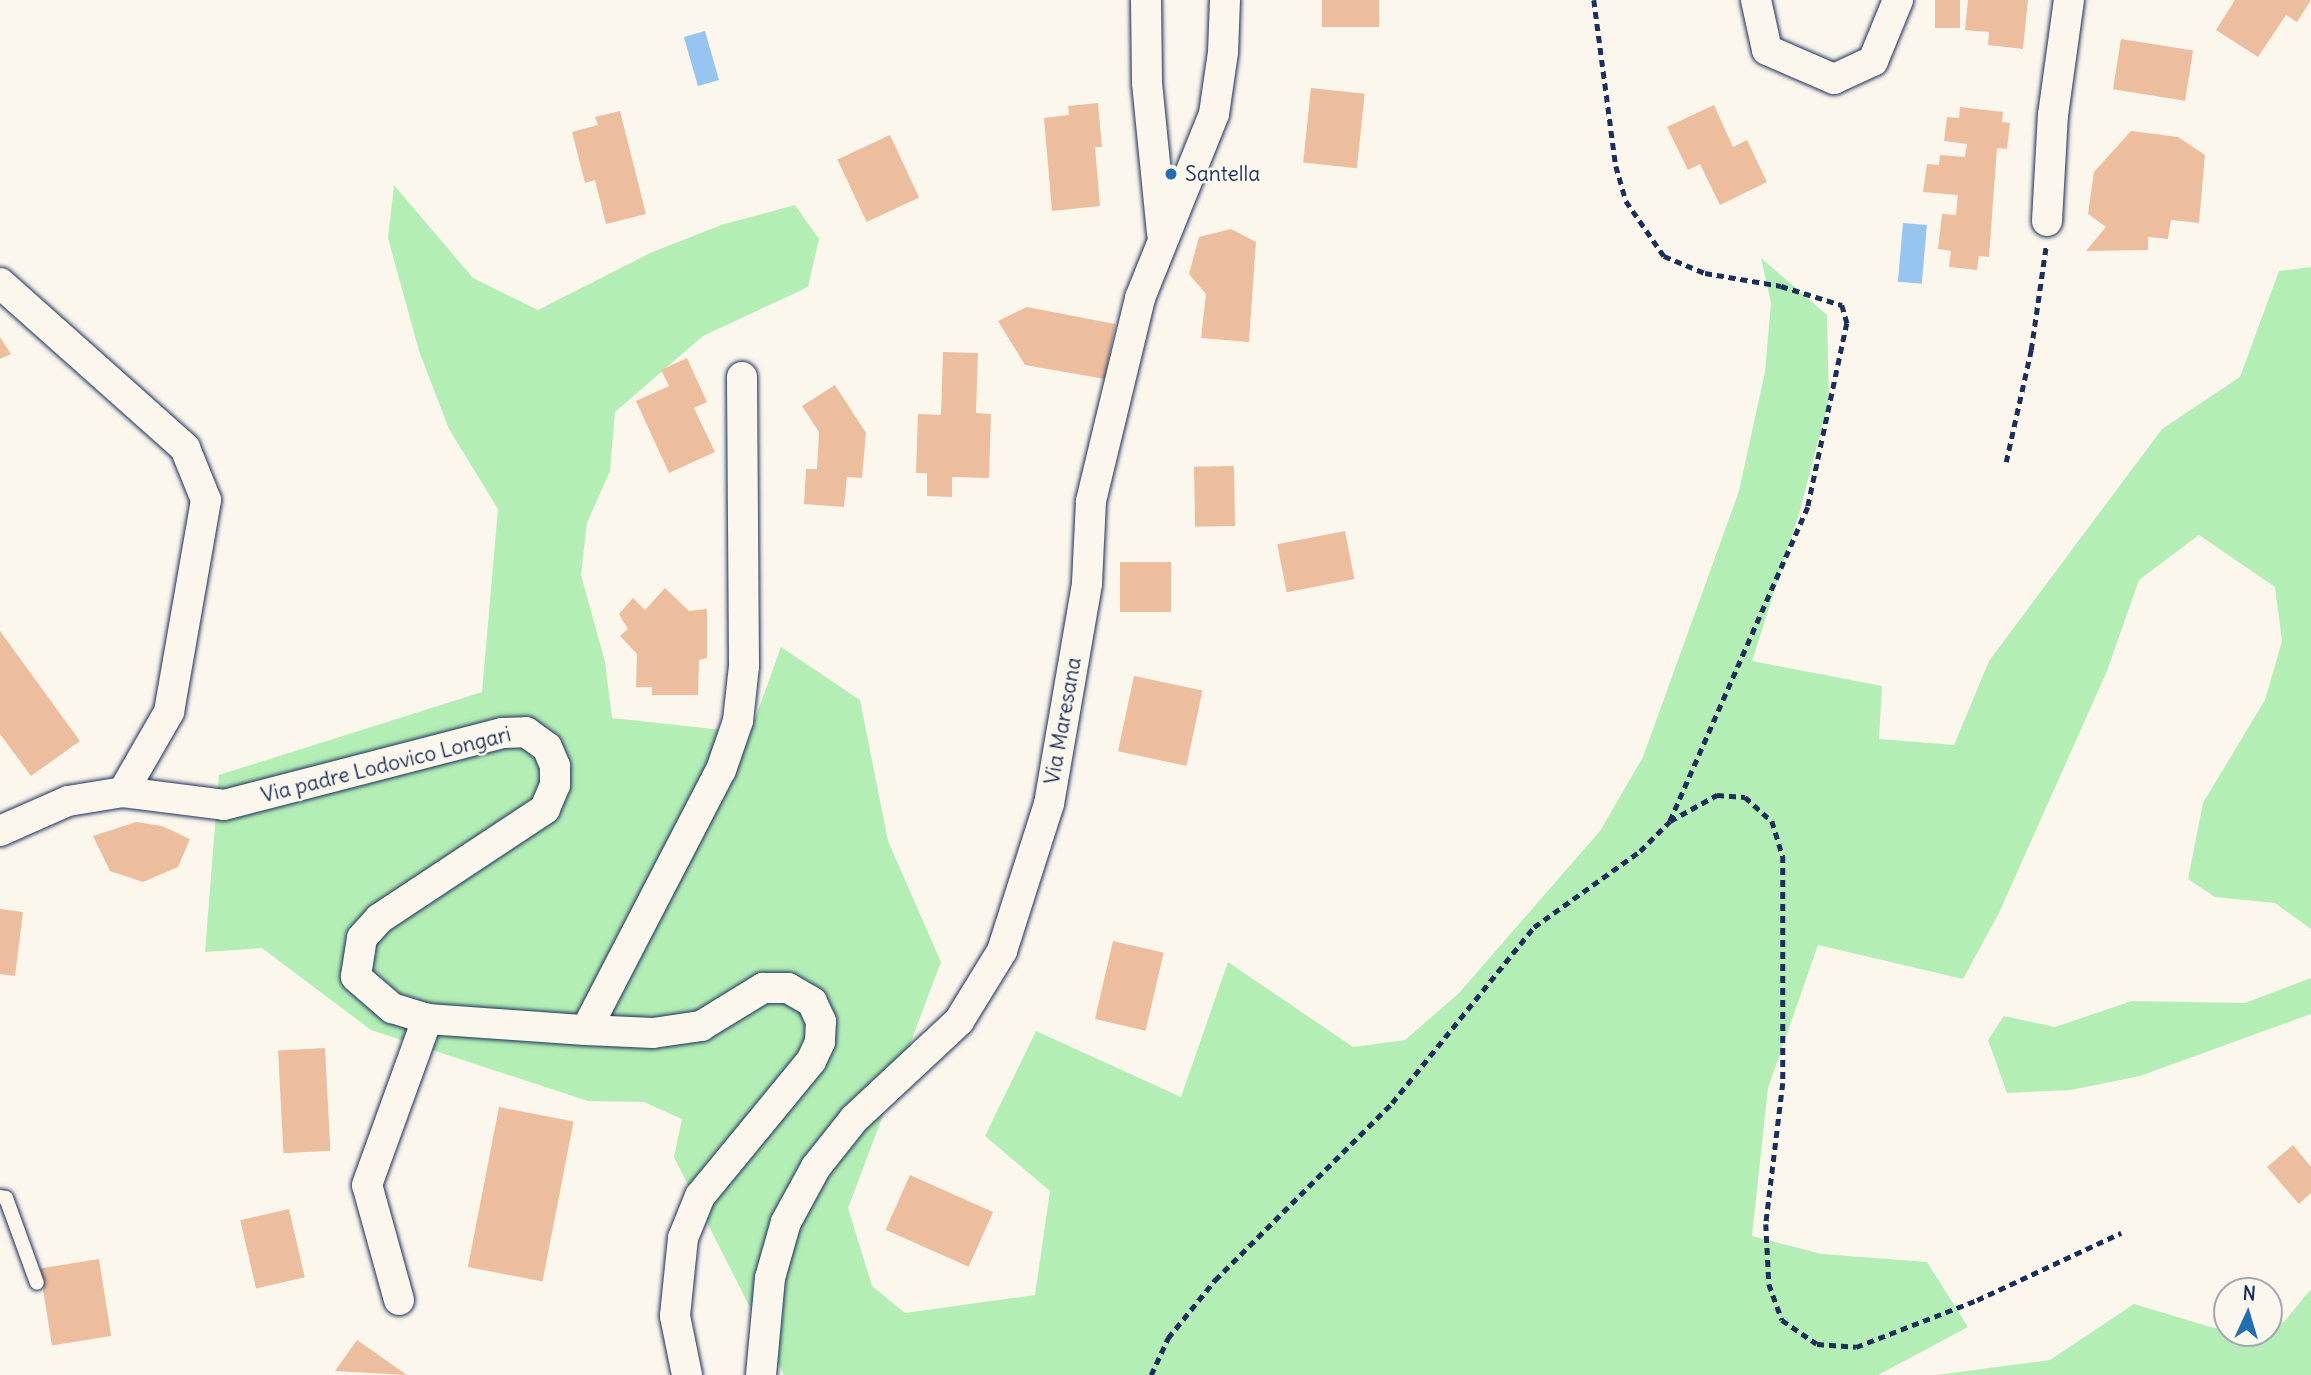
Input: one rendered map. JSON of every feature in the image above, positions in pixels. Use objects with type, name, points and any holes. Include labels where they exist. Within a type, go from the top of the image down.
[{"type":"street","points":[[1146,0],[1147,83],[1162,237]]},
{"type":"street","name":"Via Maresana","points":[[761,1375],[770,1278],[786,1222],[816,1167],[854,1119],[959,1021],[1002,951],[1049,804],[1087,583],[1091,501],[1140,298],[1162,237],[1214,114],[1223,52],[1225,0]]},
{"type":"street","points":[[1756,0],[1767,50],[1834,79],[1873,61],[1898,0]]},
{"type":"street","points":[[2047,221],[2053,115],[2069,0]]},
{"type":"street","points":[[0,283],[186,448],[206,500],[169,712],[123,792]]},
{"type":"street","points":[[586,1030],[721,770],[738,721],[744,666],[742,377]]},
{"type":"street","name":"Via padre Lodovico Longari","points":[[0,831],[68,801],[123,792],[224,805],[502,733],[526,732],[547,747],[555,766],[555,785],[545,809],[379,919],[362,938],[356,977],[393,1008],[427,1019],[586,1030],[653,1033],[701,1026],[763,988],[796,993],[813,1002],[821,1021],[820,1042],[811,1061],[700,1196],[683,1238],[675,1316],[687,1375]]},
{"type":"street","points":[[398,1300],[367,1185],[427,1019]]},
{"type":"lane","points":[[0,1197],[6,1198],[37,1283]]},
{"type":"path","points":[[1594,0],[1619,177],[1626,201],[1664,256],[1705,273],[1781,286],[1842,305],[1847,323],[1808,507],[1670,821]]},
{"type":"path","points":[[2006,462],[2035,327],[2047,221]]},
{"type":"path","points":[[1151,1375],[1168,1338],[1215,1280],[1392,1103],[1534,927],[1640,850],[1670,821],[1717,795],[1745,797],[1772,821],[1783,856],[1783,1083],[1766,1224],[1769,1284],[1782,1320],[1817,1344],[1856,1347],[1978,1300],[2121,1233]]},
{"type":"green space","points":[[394,185],[473,278],[538,310],[650,253],[721,225],[795,205],[819,239],[808,287],[703,336],[615,412],[610,471],[587,523],[581,575],[605,662],[612,718],[750,733],[781,647],[860,700],[888,841],[941,962],[848,1208],[872,1286],[905,1313],[1035,1295],[1050,1191],[985,1136],[1036,1031],[1181,1097],[1228,962],[1353,1047],[1405,1040],[1459,993],[1600,831],[1643,757],[1739,491],[1765,372],[1771,303],[1761,258],[1827,315],[1829,400],[1799,514],[1752,661],[1882,686],[1879,739],[1954,745],[1989,661],[2162,429],[2240,377],[2279,271],[2311,267],[2311,929],[2275,903],[2215,897],[2188,879],[2203,803],[2265,700],[2282,641],[2275,587],[2199,535],[2139,580],[2107,671],[1999,913],[1963,979],[1818,945],[1768,1088],[1752,1236],[1822,1254],[1927,1262],[1968,1327],[1878,1375],[784,1375],[674,1157],[682,1119],[644,1102],[588,1101],[371,1030],[262,948],[205,952],[219,775],[482,692],[498,509],[449,429],[419,351],[388,238]]},
{"type":"green space","points":[[2311,978],[2311,1014],[2140,1076],[2071,1090],[2007,1093],[1988,1040],[2004,1016],[2055,1027],[2132,1001],[2245,1003]]},
{"type":"green space","points":[[2311,1289],[2311,1375],[1937,1375],[2050,1360],[2134,1304],[2213,1328],[2213,1347],[2283,1347],[2284,1322]]},
{"type":"water","points":[[705,31],[719,80],[698,86],[684,37]]},
{"type":"water","points":[[1903,223],[1927,225],[1922,284],[1898,282]]},
{"type":"building","points":[[1322,0],[1379,0],[1379,27],[1322,27]]},
{"type":"building","points":[[1935,0],[1960,0],[1960,28],[1935,28]]},
{"type":"building","points":[[1968,0],[2028,0],[2023,49],[1988,45],[1989,32],[1965,30]]},
{"type":"building","points":[[2235,0],[2311,0],[2297,22],[2286,15],[2258,57],[2216,30]]},
{"type":"building","points":[[2121,39],[2193,50],[2185,101],[2113,89]]},
{"type":"building","points":[[1311,88],[1365,94],[1357,168],[1303,163]]},
{"type":"building","points":[[1098,103],[1102,147],[1095,147],[1100,206],[1052,211],[1044,118],[1069,115],[1068,106]]},
{"type":"building","points":[[1714,105],[1733,147],[1747,140],[1767,182],[1720,205],[1700,164],[1688,170],[1667,127]]},
{"type":"building","points":[[1960,107],[2003,112],[2002,122],[2010,123],[2007,149],[1997,148],[1989,257],[1979,256],[1977,270],[1949,267],[1951,251],[1938,249],[1942,214],[1956,215],[1958,195],[1923,192],[1927,164],[1939,165],[1940,155],[1965,157],[1967,144],[1944,141],[1947,117],[1959,118]]},
{"type":"building","points":[[620,111],[646,214],[606,224],[595,180],[585,183],[572,132],[598,125],[595,117]]},
{"type":"building","points":[[2131,131],[2178,137],[2205,155],[2199,223],[2171,220],[2168,239],[2148,237],[2148,250],[2086,251],[2106,227],[2088,214],[2094,172]]},
{"type":"building","points":[[890,135],[919,198],[867,222],[837,160]]},
{"type":"building","points":[[1231,229],[1256,242],[1249,342],[1201,338],[1206,294],[1189,274],[1199,237]]},
{"type":"building","points":[[1027,307],[1115,324],[1105,379],[1025,365],[998,321]]},
{"type":"building","points":[[0,337],[11,354],[0,359]]},
{"type":"building","points":[[943,352],[978,353],[976,413],[991,414],[989,478],[952,477],[952,497],[927,496],[927,473],[916,473],[918,414],[941,415]]},
{"type":"building","points":[[687,358],[707,402],[694,408],[715,452],[669,473],[636,401],[669,386],[661,370]]},
{"type":"building","points":[[835,385],[866,433],[862,478],[847,477],[844,507],[804,504],[806,469],[817,469],[819,432],[802,406]]},
{"type":"building","points":[[1234,466],[1235,526],[1195,527],[1194,467]]},
{"type":"building","points":[[1345,531],[1354,579],[1287,592],[1277,544]]},
{"type":"building","points":[[1120,562],[1171,562],[1171,612],[1120,612]]},
{"type":"building","points":[[665,588],[689,611],[707,609],[707,658],[699,660],[698,695],[652,695],[652,687],[636,687],[637,654],[620,636],[628,629],[619,614],[633,598],[645,610]]},
{"type":"building","points":[[0,631],[80,741],[31,776],[0,734]]},
{"type":"building","points":[[1134,676],[1202,691],[1186,766],[1118,751]]},
{"type":"building","points":[[136,822],[162,826],[190,839],[178,867],[143,882],[110,871],[93,836]]},
{"type":"building","points":[[0,909],[23,912],[15,976],[0,974]]},
{"type":"building","points":[[1113,941],[1164,953],[1146,1031],[1095,1019]]},
{"type":"building","points":[[325,1048],[330,1151],[283,1153],[278,1050]]},
{"type":"building","points":[[499,1107],[574,1122],[543,1282],[468,1267]]},
{"type":"building","points":[[2293,1145],[2311,1167],[2311,1193],[2299,1204],[2267,1167]]},
{"type":"building","points":[[910,1175],[993,1212],[969,1267],[886,1230]]},
{"type":"building","points":[[289,1209],[305,1277],[256,1288],[240,1220]]},
{"type":"building","points":[[99,1259],[111,1336],[52,1345],[40,1268]]},
{"type":"building","points":[[357,1340],[407,1375],[335,1371]]},
{"type":"place","name":"Santella","points":[[1171,174]]}]
